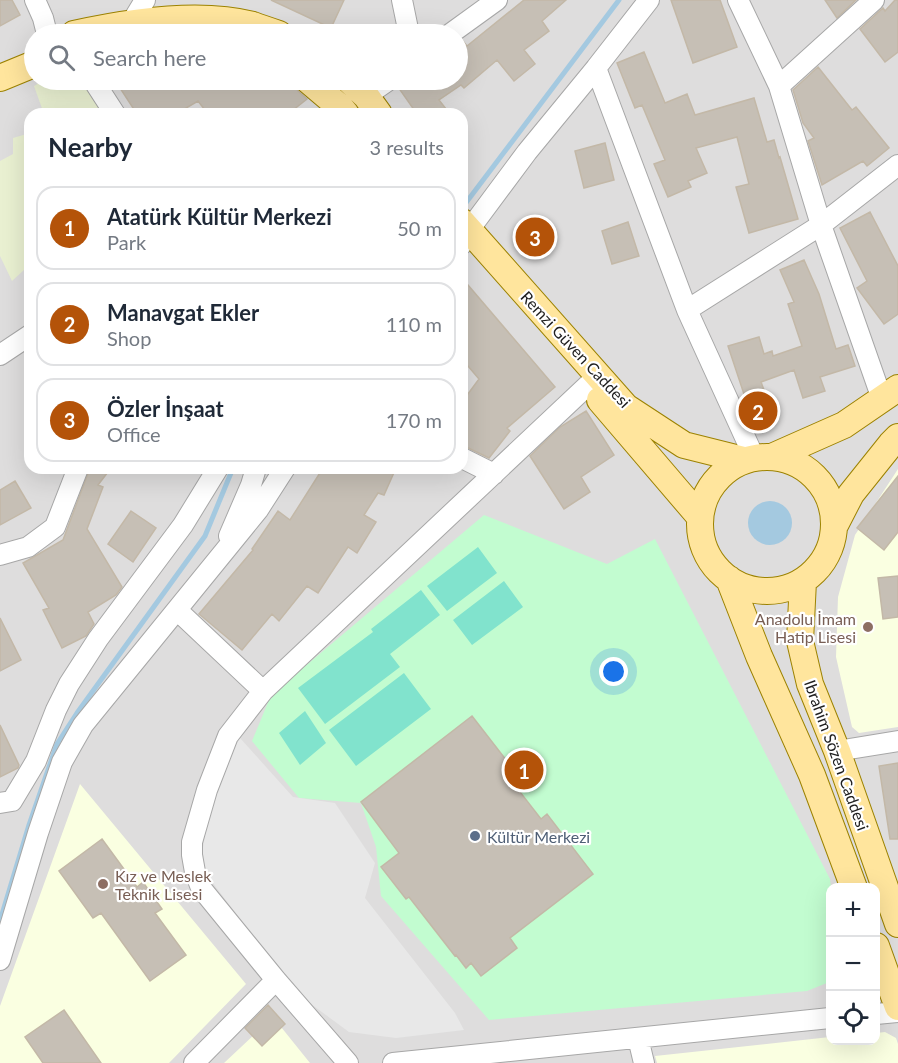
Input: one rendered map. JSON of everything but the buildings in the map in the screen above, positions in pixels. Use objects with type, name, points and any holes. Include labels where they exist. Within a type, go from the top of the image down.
[{"type":"main road","points":[[134,24],[177,18],[222,20],[246,24]]},
{"type":"main road","points":[[0,59],[24,50]]},
{"type":"main road","points":[[0,78],[24,68]]},
{"type":"main road","points":[[318,90],[336,108]]},
{"type":"main road","name":"Remzi Güven Caddesi","points":[[468,240],[626,407],[684,446],[758,458]]},
{"type":"main road","name":"Remzi Güven Caddesi","points":[[468,241],[700,517]]},
{"type":"main road","points":[[758,458],[794,461],[811,472],[824,487],[833,506],[835,525],[831,547],[820,567],[803,581],[789,588],[774,591],[758,591],[742,587],[716,567],[706,552],[701,535],[700,517],[704,500],[712,485],[723,472],[758,458],[844,425],[890,393]]},
{"type":"main road","points":[[835,525],[851,494],[898,437]]},
{"type":"main road","name":"Ibrahim Sözen Caddesi","points":[[729,579],[759,656],[812,775],[852,883]]},
{"type":"main road","name":"Ibrahim Sözen Caddesi","points":[[803,581],[800,641],[810,684],[890,879],[898,924]]},
{"type":"main road","points":[[880,957],[898,1007]]},
{"type":"street","points":[[35,0],[44,24]]},
{"type":"street","points":[[134,24],[136,15],[145,0]]},
{"type":"street","points":[[402,0],[407,24]]},
{"type":"street","points":[[464,24],[497,0]]},
{"type":"street","points":[[468,231],[527,152],[597,68],[649,0]]},
{"type":"street","points":[[738,0],[779,86],[821,225],[890,393]]},
{"type":"street","points":[[779,86],[874,0]]},
{"type":"street","points":[[597,68],[687,310],[758,458]]},
{"type":"street","points":[[99,90],[110,108]]},
{"type":"street","points":[[687,310],[821,225],[898,165]]},
{"type":"street","points":[[0,355],[24,347]]},
{"type":"street","points":[[348,1063],[201,888],[195,872],[192,842],[207,790],[228,736],[263,691],[588,385]]},
{"type":"street","points":[[468,461],[494,474]]},
{"type":"street","points":[[0,803],[12,801],[36,761],[69,684],[98,639],[183,525],[214,474]]},
{"type":"street","points":[[219,558],[254,474]]},
{"type":"street","points":[[0,960],[62,762],[83,725],[258,510],[281,474]]},
{"type":"street","points":[[0,555],[28,547],[56,528],[75,477]]},
{"type":"street","points":[[177,610],[263,691]]},
{"type":"street","points":[[837,751],[898,741]]},
{"type":"street","points":[[194,1063],[276,980]]},
{"type":"street","points":[[880,1014],[898,1012]]},
{"type":"street","points":[[393,1063],[493,1058],[638,1038],[826,1019]]},
{"type":"street","points":[[638,1038],[644,1063]]},
{"type":"shaded area","points":[[0,0],[898,0],[898,1063],[0,1063]]},
{"type":"shaded area","points":[[35,90],[89,90],[99,108],[42,108]]},
{"type":"shaded area","points":[[24,135],[24,270],[12,281],[0,256],[0,161],[13,154],[13,138]]},
{"type":"shaded area","name":"Anadolu İmam Hatip Lisesi","points":[[898,469],[898,727],[859,733],[852,727],[836,657],[838,597],[855,535]]},
{"type":"shaded area","points":[[240,738],[293,797],[335,803],[375,863],[365,898],[455,1013],[464,1030],[396,1038],[349,1032],[311,1004],[278,969],[200,866],[210,805]]},
{"type":"shaded area","name":"Kız ve Meslek Teknik Lisesi","points":[[80,784],[246,984],[169,1063],[0,1063],[0,1006]]},
{"type":"shaded area","points":[[273,1017],[310,1063],[224,1063]]},
{"type":"shaded area","points":[[885,1032],[896,1038],[898,1063],[657,1063],[655,1056],[826,1037],[826,1045],[880,1045],[880,1033]]},
{"type":"green space","points":[[484,515],[607,564],[655,539],[830,879],[830,883],[826,883],[826,983],[807,991],[489,1020],[381,896],[376,847],[361,803],[299,798],[252,741],[271,695]]},
{"type":"green space","points":[[478,547],[497,573],[447,611],[427,586]]},
{"type":"green space","points":[[504,581],[523,607],[472,645],[453,620]]},
{"type":"green space","points":[[421,590],[440,615],[390,654],[400,667],[325,724],[298,688],[373,632],[371,629]]},
{"type":"green space","points":[[404,673],[431,709],[356,766],[329,730]]},
{"type":"green space","points":[[305,711],[326,743],[300,765],[279,733]]},
{"type":"water","points":[[770,501],[779,502],[786,507],[791,514],[791,532],[786,539],[779,544],[770,545],[761,544],[754,539],[749,532],[748,523],[749,514],[754,507],[761,502]]},
{"type":"waterway","points":[[468,200],[619,0]]},
{"type":"waterway","points":[[0,921],[29,825],[57,744],[205,536],[231,474]]},
{"type":"place","name":"Özler İnşaat","points":[[535,237]]},
{"type":"place","name":"Manavgat Ekler","points":[[758,411]]},
{"type":"place","name":"Anadolu İmam Hatip Lisesi","points":[[868,627]]},
{"type":"place","name":"Atatürk Kültür Merkezi","points":[[524,770]]},
{"type":"place","name":"Kültür Merkezi","points":[[475,836]]},
{"type":"place","name":"Kız ve Meslek Teknik Lisesi","points":[[103,884]]}]
